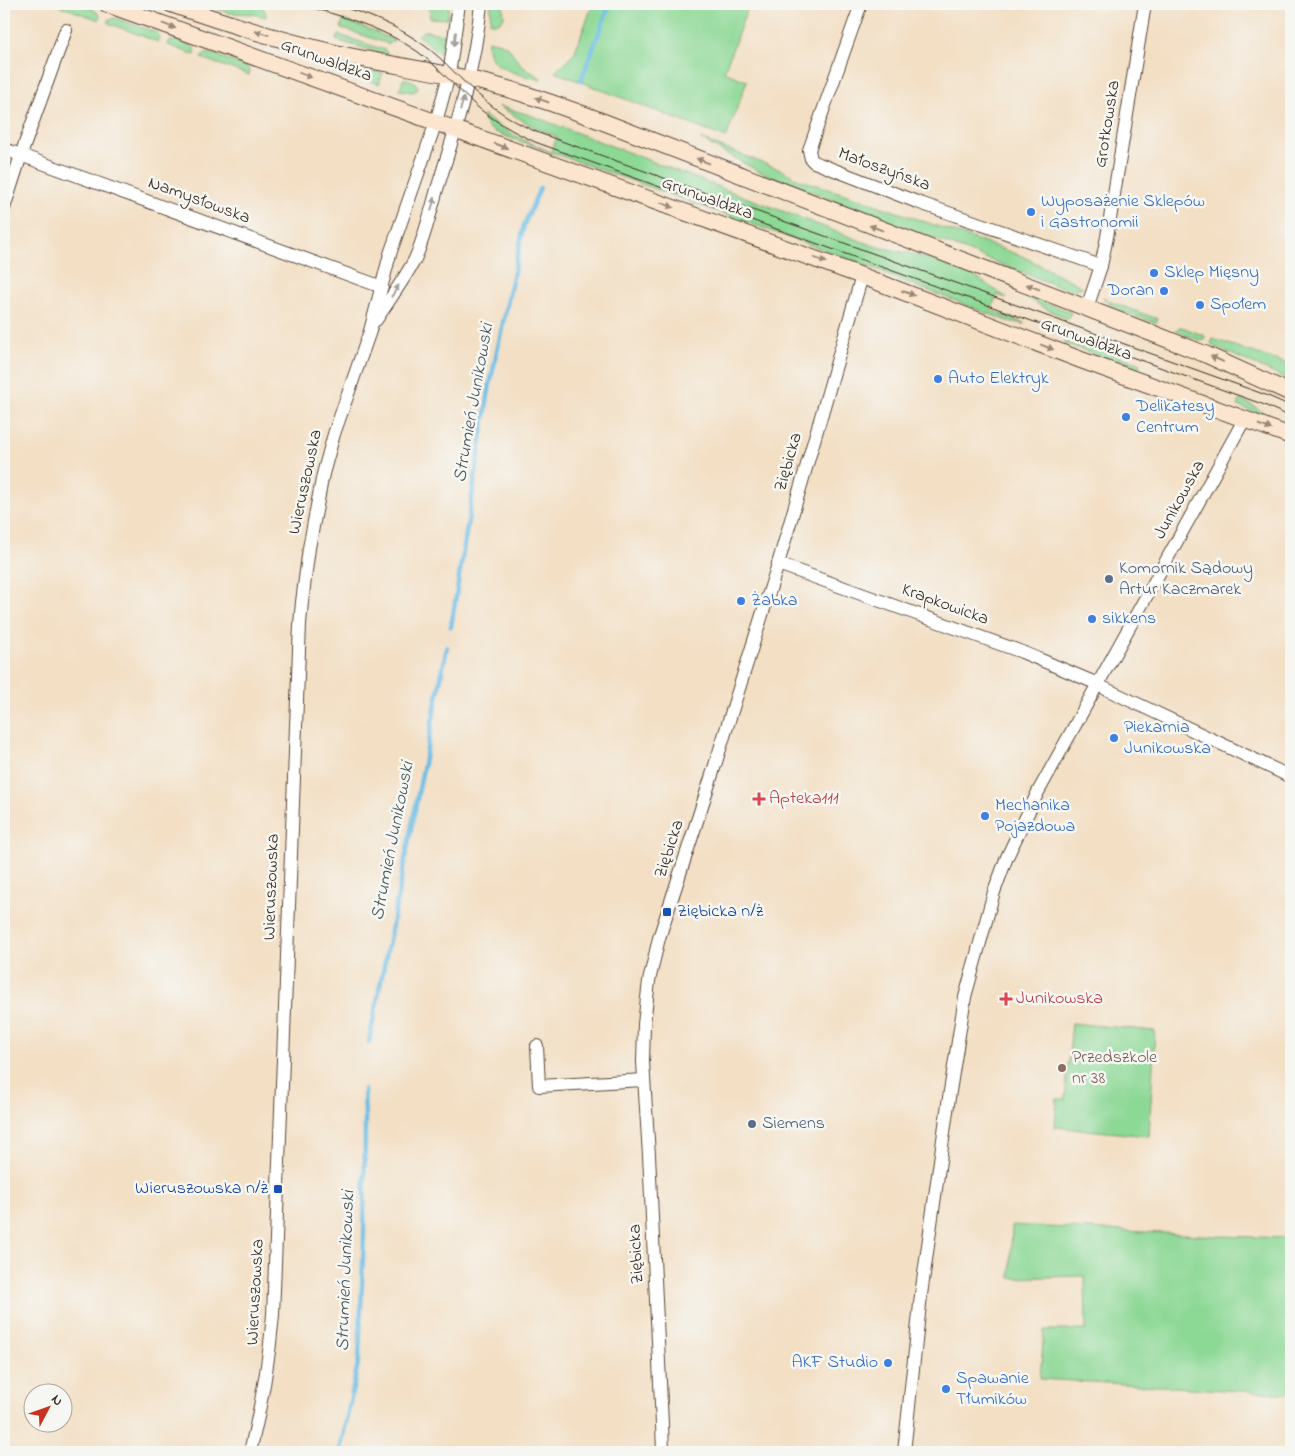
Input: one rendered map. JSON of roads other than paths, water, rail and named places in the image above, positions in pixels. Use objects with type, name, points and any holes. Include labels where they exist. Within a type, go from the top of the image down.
[{"type":"street","name":"Grunwaldzka","points":[[107,4],[862,276],[1081,360],[1291,436]]},
{"type":"street","name":"Grunwaldzka","points":[[171,4],[251,30],[333,52],[469,79],[517,92],[588,116],[1088,308],[1207,355],[1291,393]]},
{"type":"street","name":"Wieruszowska","points":[[250,1452],[262,1400],[270,1350],[273,1315],[302,602],[312,531],[334,434],[370,331],[390,254],[436,122],[449,75],[459,4]]},
{"type":"street","name":"Wieruszowska","points":[[370,331],[411,266],[418,250],[456,129],[469,79],[481,4]]},
{"type":"street","name":"Małoszyńska","points":[[861,4],[809,150],[811,159],[814,162],[917,202],[1101,266]]},
{"type":"street","name":"Grotkowska","points":[[1088,308],[1101,266],[1109,229],[1145,4]]},
{"type":"street","points":[[4,208],[66,30]]},
{"type":"street","name":"Namysłowska","points":[[4,149],[382,287]]},
{"type":"street","name":"Ziębicka","points":[[662,1452],[662,1414],[650,1165],[644,1080],[645,1015],[649,981],[659,938],[778,564],[862,276]]},
{"type":"street","name":"Junikowska","points":[[904,1452],[921,1295],[948,1104],[968,981],[994,892],[1007,857],[1038,792],[1244,420]]},
{"type":"street","name":"Krapkowicka","points":[[778,564],[1022,652],[1098,684],[1291,777]]},
{"type":"street","points":[[537,1046],[538,1086],[644,1080]]},
{"type":"waterway","name":"Strumień Junikowski","points":[[581,80],[610,4]]},
{"type":"waterway","name":"Strumień Junikowski","points":[[451,627],[490,384],[524,225],[540,188]]},
{"type":"waterway","name":"Strumień Junikowski","points":[[369,1042],[447,647]]},
{"type":"waterway","name":"Strumień Junikowski","points":[[340,1452],[359,1358],[364,1236],[364,1090]]},
{"type":"tram line","points":[[299,4],[361,23],[404,43],[433,64],[481,110],[503,125],[535,142],[1262,404],[1291,417]]},
{"type":"tram line","points":[[332,4],[380,20],[403,32],[440,58],[494,108],[516,122],[539,133],[1266,395],[1291,406]]},
{"type":"place","name":"Wyposażenie Sklepów i Gastronomii","points":[[1031,212]]},
{"type":"place","name":"Sklep Mięsny","points":[[1154,273]]},
{"type":"place","name":"Doran","points":[[1164,291]]},
{"type":"place","name":"Społem","points":[[1200,305]]},
{"type":"place","name":"Auto Elektryk","points":[[938,379]]},
{"type":"place","name":"Delikatesy Centrum","points":[[1126,417]]},
{"type":"place","name":"Komornik Sądowy Artur Kaczmarek","points":[[1109,579]]},
{"type":"place","name":"Żabka","points":[[741,601]]},
{"type":"place","name":"sikkens","points":[[1092,619]]},
{"type":"place","name":"Piekarnia Junikowska","points":[[1114,738]]},
{"type":"place","name":"Apteka111","points":[[759,799]]},
{"type":"place","name":"Mechanika Pojazdowa","points":[[985,816]]},
{"type":"place","name":"Ziębicka n/ż","points":[[667,912]]},
{"type":"place","name":"Junikowska","points":[[1006,999]]},
{"type":"place","name":"Przedszkole nr 38","points":[[1062,1068]]},
{"type":"place","name":"Siemens","points":[[752,1124]]},
{"type":"place","name":"Wieruszowska n/ż","points":[[278,1189]]},
{"type":"place","name":"AKF Studio","points":[[888,1363]]},
{"type":"place","name":"Spawanie Tłumików","points":[[946,1389]]}]
